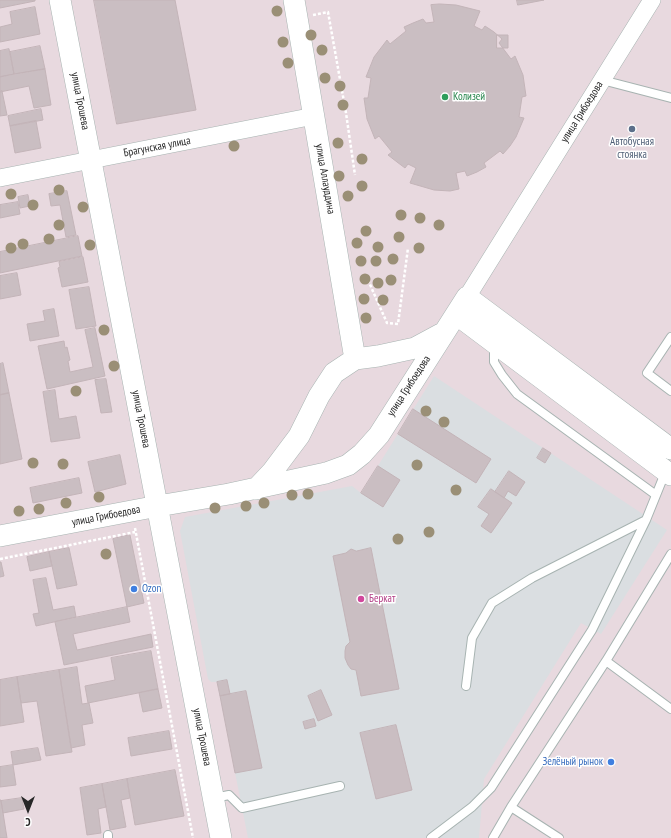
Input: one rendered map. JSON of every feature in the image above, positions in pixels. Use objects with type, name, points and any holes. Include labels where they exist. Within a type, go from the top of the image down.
[{"type":"street","name":"улица Трошева","points":[[60,0],[92,160],[221,838]]},
{"type":"street","name":"улица Аллауддина","points":[[294,0],[355,359]]},
{"type":"street","name":"улица Грибоедова","points":[[0,536],[256,489],[326,473],[348,465],[362,454],[379,435],[652,0]]},
{"type":"street","name":"Брагунская улица","points":[[0,178],[314,116]]},
{"type":"street","points":[[467,297],[671,449]]},
{"type":"street","points":[[456,314],[669,470]]},
{"type":"street","points":[[256,489],[272,472],[299,436],[319,396],[334,373],[355,359],[415,348],[444,332]]},
{"type":"lane","points":[[602,80],[671,98]]},
{"type":"lane","points":[[671,337],[647,373],[671,391]]},
{"type":"lane","points":[[494,343],[494,362],[502,376],[517,394],[656,495]]},
{"type":"lane","points":[[431,838],[472,807],[491,788],[592,630],[669,470]]},
{"type":"lane","points":[[466,686],[472,638],[492,603],[532,578],[646,520]]},
{"type":"lane","points":[[493,838],[511,807],[606,661],[671,554]]},
{"type":"lane","points":[[606,661],[671,709]]},
{"type":"lane","points":[[214,798],[229,795],[242,808],[340,786]]},
{"type":"lane","points":[[511,807],[559,838]]},
{"type":"path","points":[[312,15],[328,12],[346,113],[355,175]]},
{"type":"path","points":[[368,280],[387,323],[398,324],[408,248]]},
{"type":"path","points":[[132,511],[193,838]]},
{"type":"path","points":[[0,559],[135,532]]},
{"type":"shaded area","points":[[434,376],[667,530],[601,634],[581,623],[484,779],[479,838],[248,838],[217,682],[211,682],[208,679],[180,531],[185,517],[352,486],[361,493]]},
{"type":"building","points":[[0,0],[35,0],[35,1],[0,8]]},
{"type":"building","points":[[94,0],[175,0],[196,110],[117,124]]},
{"type":"building","points":[[517,0],[544,0],[518,5]]},
{"type":"building","name":"Колизей","points":[[431,5],[456,5],[480,11],[474,26],[482,30],[485,26],[494,32],[502,39],[499,43],[511,59],[515,56],[523,75],[526,96],[522,97],[519,117],[524,118],[516,137],[510,146],[503,154],[500,151],[484,163],[486,167],[477,172],[467,176],[465,171],[456,173],[459,189],[450,191],[434,190],[410,183],[416,168],[408,164],[405,168],[388,155],[392,152],[379,136],[375,139],[367,119],[364,98],[368,98],[371,78],[366,77],[374,57],[387,40],[390,44],[406,31],[404,27],[423,19],[426,23],[434,22]]},
{"type":"building","points":[[35,7],[40,34],[0,42],[0,27],[12,24],[10,12]]},
{"type":"building","points":[[497,35],[508,35],[508,48],[497,48]]},
{"type":"building","points":[[40,46],[45,69],[14,74],[10,52]]},
{"type":"building","points":[[9,49],[14,74],[0,77],[0,51]]},
{"type":"building","points":[[45,69],[51,105],[34,108],[29,86],[0,92],[0,77]]},
{"type":"building","points":[[2,91],[7,115],[0,116],[0,92]]},
{"type":"building","points":[[41,109],[43,120],[10,126],[8,116]]},
{"type":"building","points":[[36,121],[41,148],[15,153],[10,126]]},
{"type":"building","points":[[67,191],[76,235],[66,237],[60,205],[51,206],[49,194]]},
{"type":"building","points":[[28,195],[30,206],[20,208],[18,197]]},
{"type":"building","points":[[18,202],[20,214],[0,218],[0,205]]},
{"type":"building","points":[[78,236],[82,256],[0,273],[0,252]]},
{"type":"building","points":[[83,257],[88,282],[62,287],[58,268],[60,267],[59,262]]},
{"type":"building","points":[[17,273],[21,295],[0,299],[0,276]]},
{"type":"building","points":[[89,287],[96,326],[76,329],[69,290]]},
{"type":"building","points":[[54,309],[59,336],[30,341],[27,324],[45,321],[43,311]]},
{"type":"building","points":[[95,328],[105,376],[47,389],[38,346],[64,341],[70,360],[68,361],[70,372],[93,367],[85,330]]},
{"type":"building","points":[[3,363],[9,393],[0,395],[0,364]]},
{"type":"building","points":[[106,379],[112,412],[101,413],[95,380]]},
{"type":"building","points":[[55,390],[59,419],[76,416],[80,438],[51,442],[43,392]]},
{"type":"building","points":[[9,393],[22,459],[0,464],[0,395]]},
{"type":"building","points":[[413,409],[491,459],[476,483],[398,434]]},
{"type":"building","points":[[543,448],[551,453],[545,463],[537,458]]},
{"type":"building","points":[[120,455],[126,484],[95,492],[88,462]]},
{"type":"building","points":[[378,466],[400,480],[383,507],[361,493]]},
{"type":"building","points":[[509,471],[525,482],[516,496],[508,491],[504,498],[495,492]]},
{"type":"building","points":[[79,478],[82,493],[33,503],[30,488]]},
{"type":"building","points":[[491,489],[512,503],[491,533],[481,526],[489,514],[478,507]]},
{"type":"building","points":[[130,535],[144,603],[127,607],[113,539]]},
{"type":"building","points":[[69,548],[77,585],[57,589],[49,552]]},
{"type":"building","name":"Беркат","points":[[371,548],[399,689],[361,696],[356,670],[351,669],[345,658],[346,646],[350,642],[333,556],[346,553],[351,549],[356,551]]},
{"type":"building","points":[[49,552],[52,566],[30,571],[27,557]]},
{"type":"building","points":[[0,562],[4,576],[0,577]]},
{"type":"building","points":[[46,578],[53,610],[74,606],[76,617],[36,626],[33,614],[39,613],[33,580]]},
{"type":"building","points":[[127,607],[130,622],[73,634],[77,650],[151,634],[153,647],[64,665],[55,622]]},
{"type":"building","points":[[151,651],[158,689],[88,703],[85,686],[115,680],[111,658]]},
{"type":"building","points":[[77,667],[82,704],[89,703],[93,723],[82,725],[85,745],[71,748],[59,670]]},
{"type":"building","points":[[59,670],[72,752],[46,756],[37,701],[21,703],[17,677]]},
{"type":"building","points":[[17,677],[24,722],[0,726],[0,680]]},
{"type":"building","points":[[227,680],[230,694],[220,696],[217,682]]},
{"type":"building","points":[[158,689],[162,708],[143,712],[139,693]]},
{"type":"building","points":[[321,690],[332,715],[318,721],[308,696]]},
{"type":"building","points":[[246,691],[262,768],[235,773],[220,696]]},
{"type":"building","points":[[314,719],[316,726],[305,729],[303,722]]},
{"type":"building","points":[[396,725],[412,790],[376,799],[360,733]]},
{"type":"building","points":[[169,731],[172,749],[131,756],[128,738]]},
{"type":"building","points":[[38,748],[41,760],[13,765],[11,752]]},
{"type":"building","points":[[13,765],[16,785],[0,787],[0,767]]},
{"type":"building","points":[[175,770],[184,816],[135,825],[127,779]]},
{"type":"building","points":[[127,779],[130,798],[121,800],[126,827],[110,830],[102,784]]},
{"type":"building","points":[[102,784],[106,807],[98,809],[101,833],[87,835],[80,788]]},
{"type":"building","points":[[22,798],[24,809],[3,813],[1,801]]},
{"type":"building","points":[[1,800],[7,838],[0,838]]},
{"type":"place","name":"Колизей","points":[[445,97]]},
{"type":"place","name":"Автобусная стоянка","points":[[632,129]]},
{"type":"place","name":"Ozon","points":[[134,589]]},
{"type":"place","name":"Беркат","points":[[361,599]]},
{"type":"place","name":"Зелёный рынок","points":[[611,762]]}]
